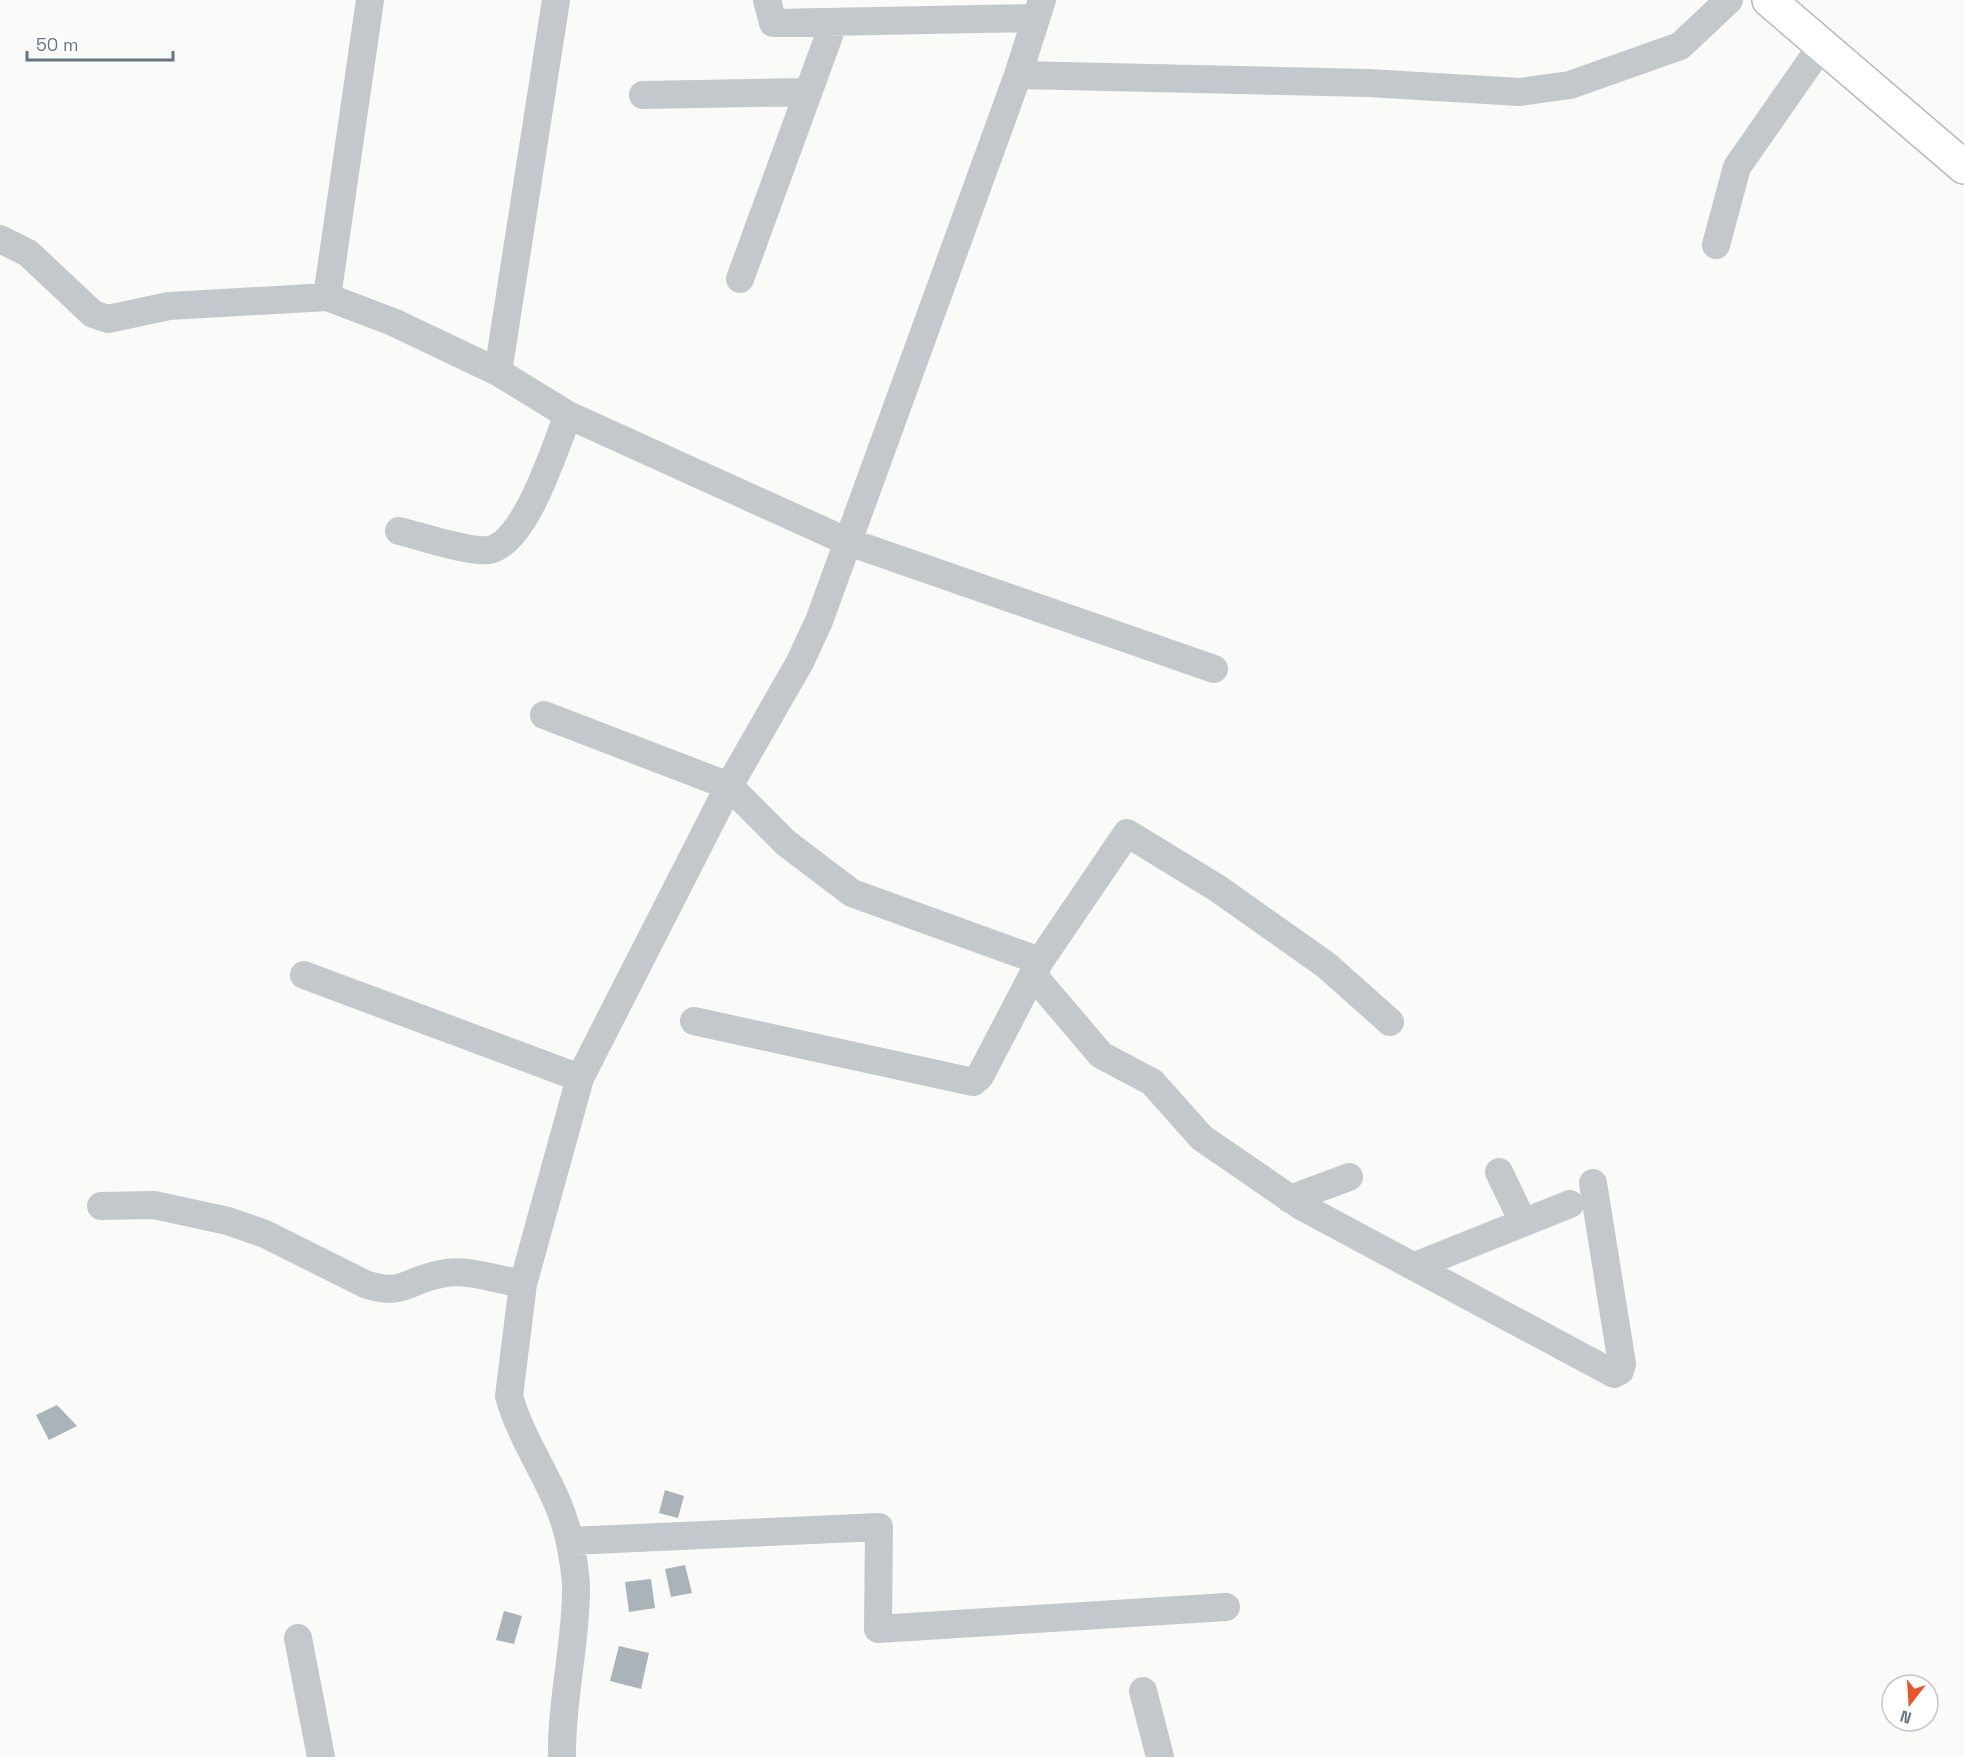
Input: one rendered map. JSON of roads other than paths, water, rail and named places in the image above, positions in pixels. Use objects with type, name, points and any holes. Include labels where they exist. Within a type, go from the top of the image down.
[{"type":"main road","points":[[1769,0],[1964,167]]},
{"type":"street","points":[[327,297],[370,0]]},
{"type":"street","points":[[498,372],[556,0]]},
{"type":"street","points":[[562,1757],[561,1729],[573,1636],[576,1586],[570,1541],[549,1483],[514,1414],[508,1396],[523,1284],[580,1078],[729,786],[800,662],[819,621],[846,541],[1018,75],[1039,9],[834,22],[773,23],[767,0]]},
{"type":"street","points":[[1018,75],[1368,83],[1520,92],[1570,85],[1680,46],[1729,0]]},
{"type":"street","points":[[740,279],[834,22]]},
{"type":"street","points":[[1716,245],[1737,167],[1822,45]]},
{"type":"street","points":[[643,95],[808,92]]},
{"type":"street","points":[[0,239],[27,253],[93,314],[108,319],[168,306],[327,297],[393,322],[498,372],[568,414],[846,541],[1214,669]]},
{"type":"street","points":[[399,531],[477,550],[491,549],[507,541],[536,497],[568,414]]},
{"type":"street","points":[[544,716],[729,786],[786,843],[852,893],[1037,968],[1101,1055],[1152,1082],[1202,1138],[1301,1206],[1614,1374],[1620,1371],[1622,1364],[1593,1183]]},
{"type":"street","points":[[694,1021],[973,1082],[980,1077],[1037,968],[1127,833],[1216,888],[1326,965],[1390,1022]]},
{"type":"street","points":[[304,975],[580,1078]]},
{"type":"street","points":[[1498,1172],[1523,1222]]},
{"type":"street","points":[[1290,1199],[1349,1177]]},
{"type":"street","points":[[1414,1266],[1570,1203]]},
{"type":"street","points":[[101,1206],[154,1205],[228,1221],[265,1234],[365,1284],[382,1290],[396,1289],[441,1274],[459,1272],[523,1284]]},
{"type":"street","points":[[570,1541],[879,1527],[878,1629],[1227,1607]]},
{"type":"street","points":[[298,1638],[321,1757]]},
{"type":"street","points":[[1143,1691],[1160,1757]]}]
